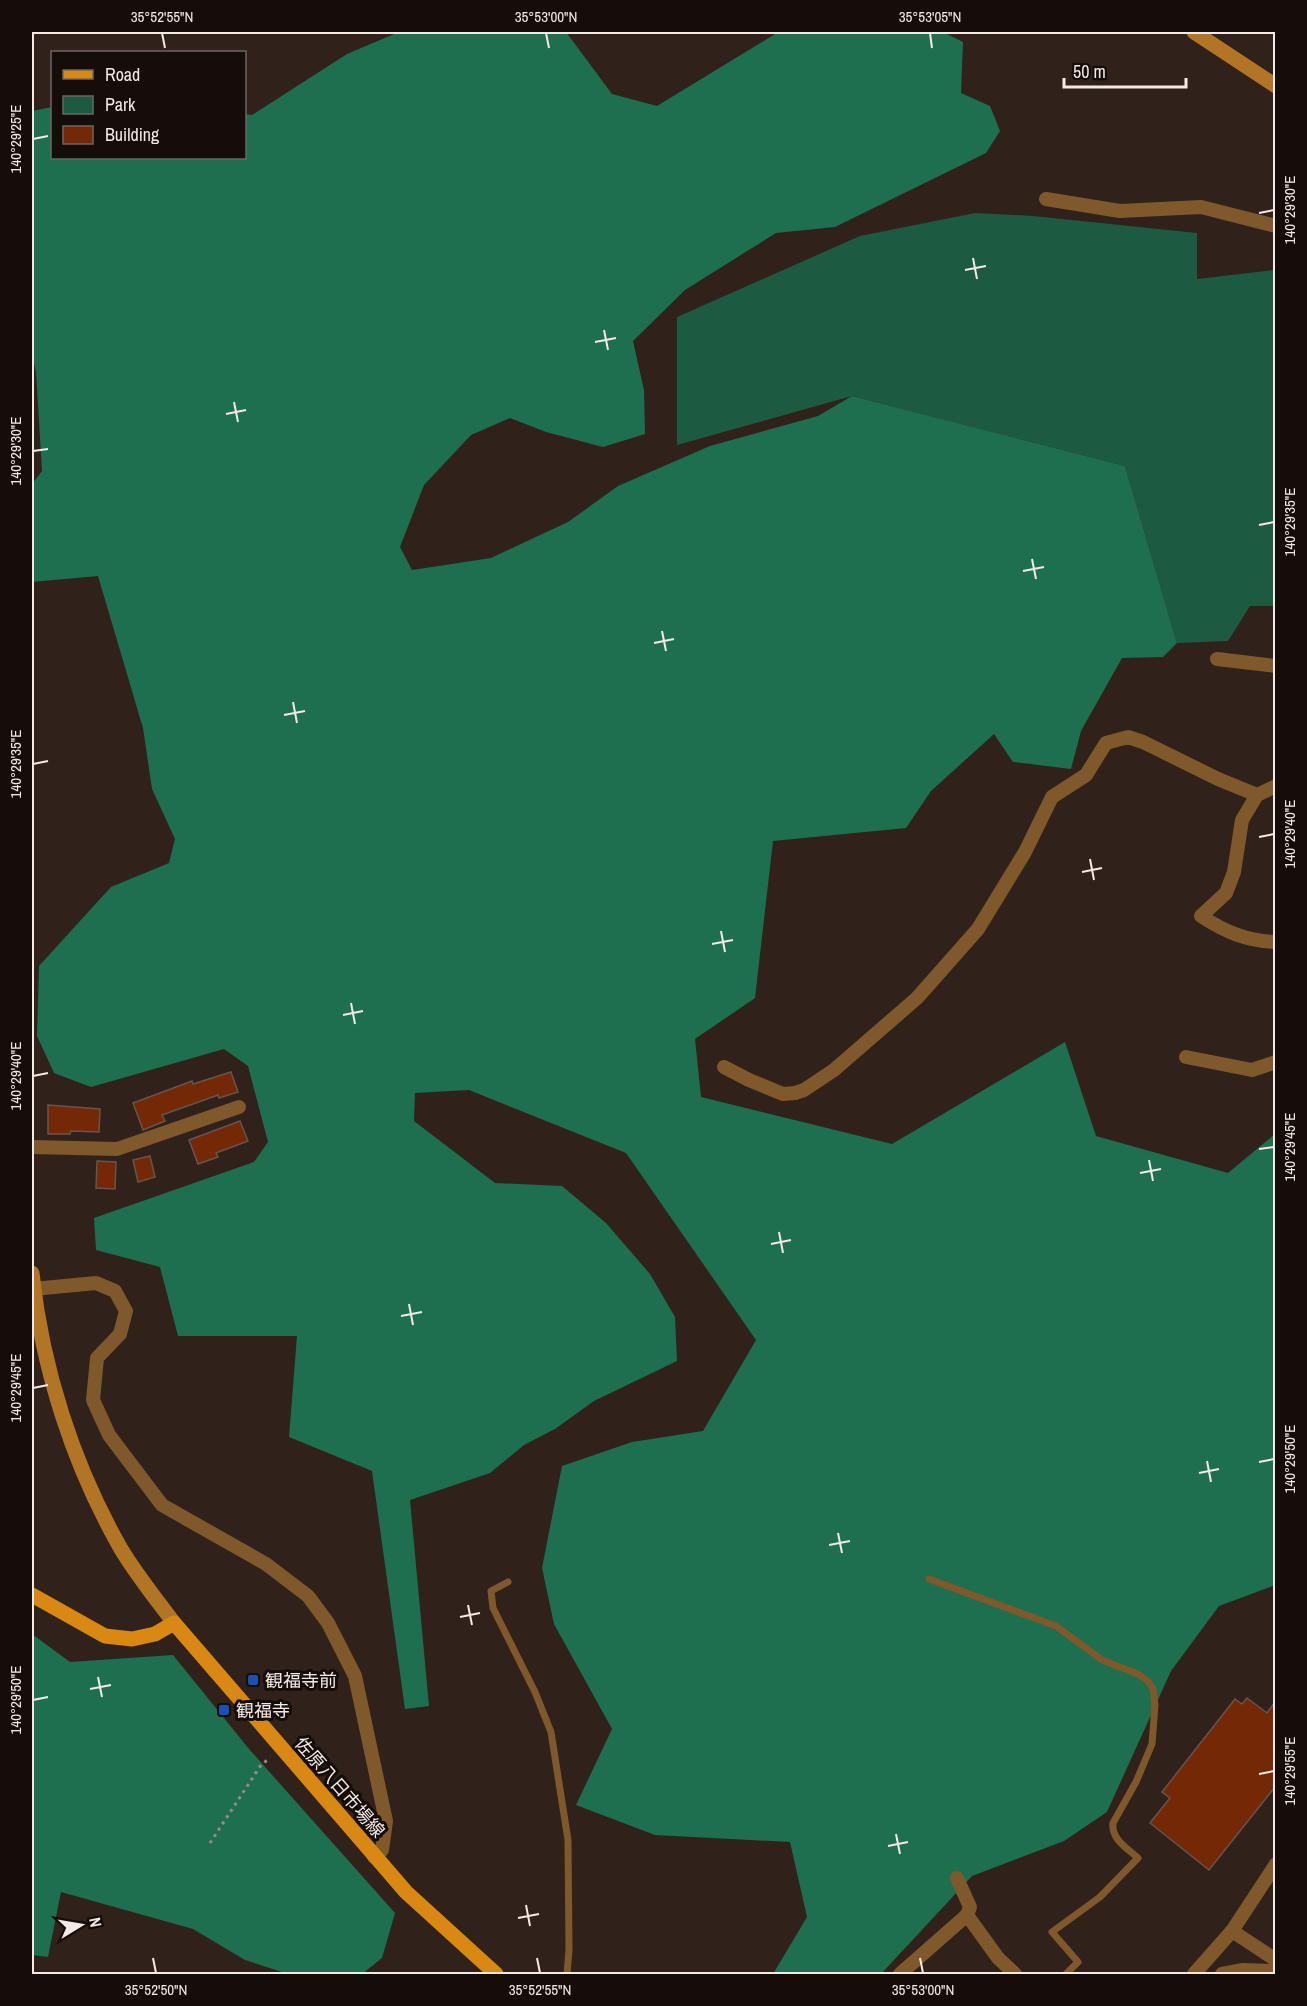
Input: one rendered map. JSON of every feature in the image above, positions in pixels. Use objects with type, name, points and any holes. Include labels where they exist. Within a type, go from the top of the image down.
[{"type":"main road","points":[[32,1595],[105,1636],[132,1639],[155,1634],[174,1623]]},
{"type":"main road","name":"佐原八日市場線","points":[[174,1623],[374,1857],[432,1917],[496,1974]]},
{"type":"street","points":[[1194,32],[1275,86]]},
{"type":"street","points":[[1046,199],[1120,211],[1201,207],[1275,226]]},
{"type":"street","points":[[1217,659],[1275,666]]},
{"type":"street","points":[[724,1066],[749,1080],[783,1094],[804,1090],[834,1070],[917,998],[978,929],[1025,852],[1052,797],[1086,775],[1106,743],[1128,737],[1143,742],[1218,779],[1257,795]]},
{"type":"street","points":[[1275,786],[1257,795],[1242,820],[1234,872],[1226,893],[1201,916],[1224,931],[1258,942],[1275,942]]},
{"type":"street","points":[[1186,1057],[1251,1070],[1275,1062]]},
{"type":"street","points":[[32,1147],[117,1149],[239,1107]]},
{"type":"street","points":[[174,1623],[122,1550],[85,1478],[61,1408],[40,1333],[32,1281],[96,1283],[115,1291],[126,1311],[120,1334],[97,1358],[93,1400],[109,1435],[162,1505],[266,1564],[308,1596],[328,1623],[355,1676],[377,1775],[386,1821],[382,1850],[374,1857]]},
{"type":"street","points":[[1194,1974],[1232,1931],[1275,1864]]},
{"type":"street","points":[[900,1974],[967,1915],[970,1907],[957,1878]]},
{"type":"street","points":[[967,1915],[998,1958],[1015,1974]]},
{"type":"street","points":[[1232,1931],[1275,1960]]},
{"type":"street","points":[[1222,1974],[1244,1970],[1275,1971]]},
{"type":"lane","points":[[929,1579],[1056,1626],[1102,1660],[1138,1674],[1148,1681],[1153,1689],[1155,1705],[1152,1743],[1136,1782],[1113,1823],[1112,1830],[1116,1838],[1138,1858],[1100,1897],[1052,1932],[1078,1962],[1066,1974]]},
{"type":"lane","points":[[508,1582],[491,1591],[492,1608],[534,1692],[551,1732],[568,1840],[569,1950],[567,1974]]},
{"type":"path","points":[[210,1844],[261,1766]]},
{"type":"green space","points":[[399,32],[566,32],[612,94],[657,106],[775,34],[943,32],[963,42],[961,93],[990,106],[1000,131],[986,153],[835,227],[776,233],[685,290],[633,341],[644,390],[645,434],[603,447],[546,432],[510,418],[471,435],[424,485],[400,547],[412,570],[491,558],[568,522],[618,486],[710,446],[818,416],[852,396],[1125,466],[1177,643],[1163,657],[1122,658],[1081,731],[1071,769],[1013,762],[994,734],[931,791],[906,828],[773,841],[755,998],[695,1039],[701,1097],[892,1144],[1065,1042],[1096,1136],[1228,1173],[1275,1134],[1275,1585],[1219,1606],[1171,1671],[1107,1812],[1064,1841],[972,1876],[881,1974],[773,1974],[807,1917],[790,1842],[655,1835],[576,1805],[612,1729],[554,1624],[542,1568],[562,1466],[632,1442],[703,1431],[756,1340],[626,1153],[469,1090],[415,1093],[414,1121],[495,1183],[562,1186],[606,1223],[650,1274],[675,1317],[677,1361],[594,1401],[555,1429],[524,1445],[490,1473],[410,1500],[429,1706],[405,1709],[372,1471],[289,1437],[297,1336],[178,1336],[160,1267],[96,1250],[94,1218],[254,1162],[268,1142],[248,1066],[224,1049],[91,1087],[54,1073],[37,1036],[39,966],[111,887],[169,863],[175,839],[152,789],[143,728],[98,576],[32,582],[32,484],[42,471],[36,372],[32,354],[32,111],[51,107],[51,159],[246,159],[246,114],[252,115],[347,54]]},
{"type":"green space","points":[[975,213],[1033,216],[1197,233],[1197,279],[1275,270],[1275,606],[1250,606],[1228,641],[1177,643],[1125,466],[852,396],[677,445],[677,317],[860,236]]},
{"type":"green space","points":[[32,1634],[70,1662],[173,1655],[249,1749],[395,1913],[382,1958],[362,1974],[288,1974],[245,1960],[193,1929],[61,1892],[48,1957],[32,1955]]},
{"type":"building","points":[[231,1072],[238,1092],[219,1098],[218,1095],[162,1115],[165,1121],[143,1130],[133,1103],[192,1081],[193,1084]]},
{"type":"building","points":[[48,1105],[100,1109],[99,1132],[71,1131],[70,1134],[48,1134]]},
{"type":"building","points":[[240,1121],[248,1141],[216,1153],[218,1157],[198,1164],[189,1140]]},
{"type":"building","points":[[150,1156],[155,1177],[138,1182],[133,1160]]},
{"type":"building","points":[[97,1161],[116,1162],[115,1189],[96,1188]]},
{"type":"building","points":[[1247,1698],[1267,1713],[1275,1702],[1275,1787],[1209,1870],[1150,1823],[1170,1798],[1162,1792],[1235,1699],[1242,1704]]},
{"type":"place","name":"観福寺前","points":[[253,1680]]},
{"type":"place","name":"観福寺","points":[[224,1710]]}]
